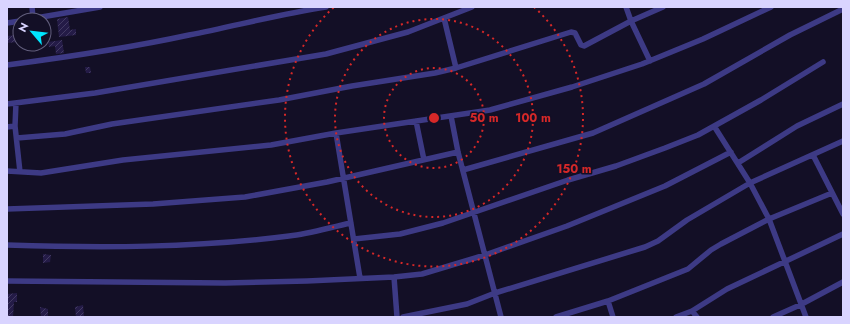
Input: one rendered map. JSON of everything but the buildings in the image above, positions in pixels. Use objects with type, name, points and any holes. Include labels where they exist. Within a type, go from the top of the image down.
[{"type":"street","points":[[52,15],[100,7]]},
{"type":"street","points":[[7,65],[110,50],[194,34],[274,16],[326,7]]},
{"type":"street","points":[[7,104],[95,93],[326,54],[408,32],[472,7]]},
{"type":"street","points":[[626,7],[650,61]]},
{"type":"street","points":[[17,138],[65,134],[120,123],[279,100],[352,86],[435,73],[456,68],[571,32],[575,33],[581,45],[584,46],[631,21],[664,7]]},
{"type":"street","points":[[7,171],[41,173],[123,160],[271,145],[336,133],[490,110],[572,87],[650,61],[703,39],[771,7]]},
{"type":"street","points":[[464,170],[593,133],[704,84],[790,35],[843,9]]},
{"type":"street","points":[[444,18],[456,68]]},
{"type":"street","points":[[354,239],[400,234],[442,223],[568,180],[616,166],[698,135],[761,100],[823,62]]},
{"type":"street","points":[[16,103],[15,126],[20,172]]},
{"type":"street","points":[[738,163],[797,126],[843,104]]},
{"type":"street","points":[[451,116],[458,152],[464,170],[484,255],[501,317]]},
{"type":"street","points":[[416,122],[424,160]]},
{"type":"street","points":[[7,127],[15,126]]},
{"type":"street","points":[[714,126],[750,183],[769,219],[800,305],[806,317]]},
{"type":"street","points":[[336,133],[360,278]]},
{"type":"street","points":[[403,317],[467,304],[495,293],[652,245],[687,220],[750,183],[843,141]]},
{"type":"street","points":[[7,210],[153,204],[244,197],[344,178],[458,152]]},
{"type":"street","points":[[7,281],[225,283],[307,281],[394,277],[422,274],[484,255],[567,226],[665,186],[731,152]]},
{"type":"street","points":[[813,155],[843,214]]},
{"type":"street","points":[[556,317],[608,301],[688,269],[711,250],[721,244],[769,219],[832,193]]},
{"type":"street","points":[[7,245],[72,247],[213,242],[290,236],[351,223]]},
{"type":"street","points":[[676,317],[692,311],[727,289],[785,260],[843,234]]},
{"type":"street","points":[[394,277],[397,317]]},
{"type":"street","points":[[773,317],[800,305],[843,282]]},
{"type":"street","points":[[608,301],[613,317]]},
{"type":"street","points":[[692,311],[697,317]]}]
